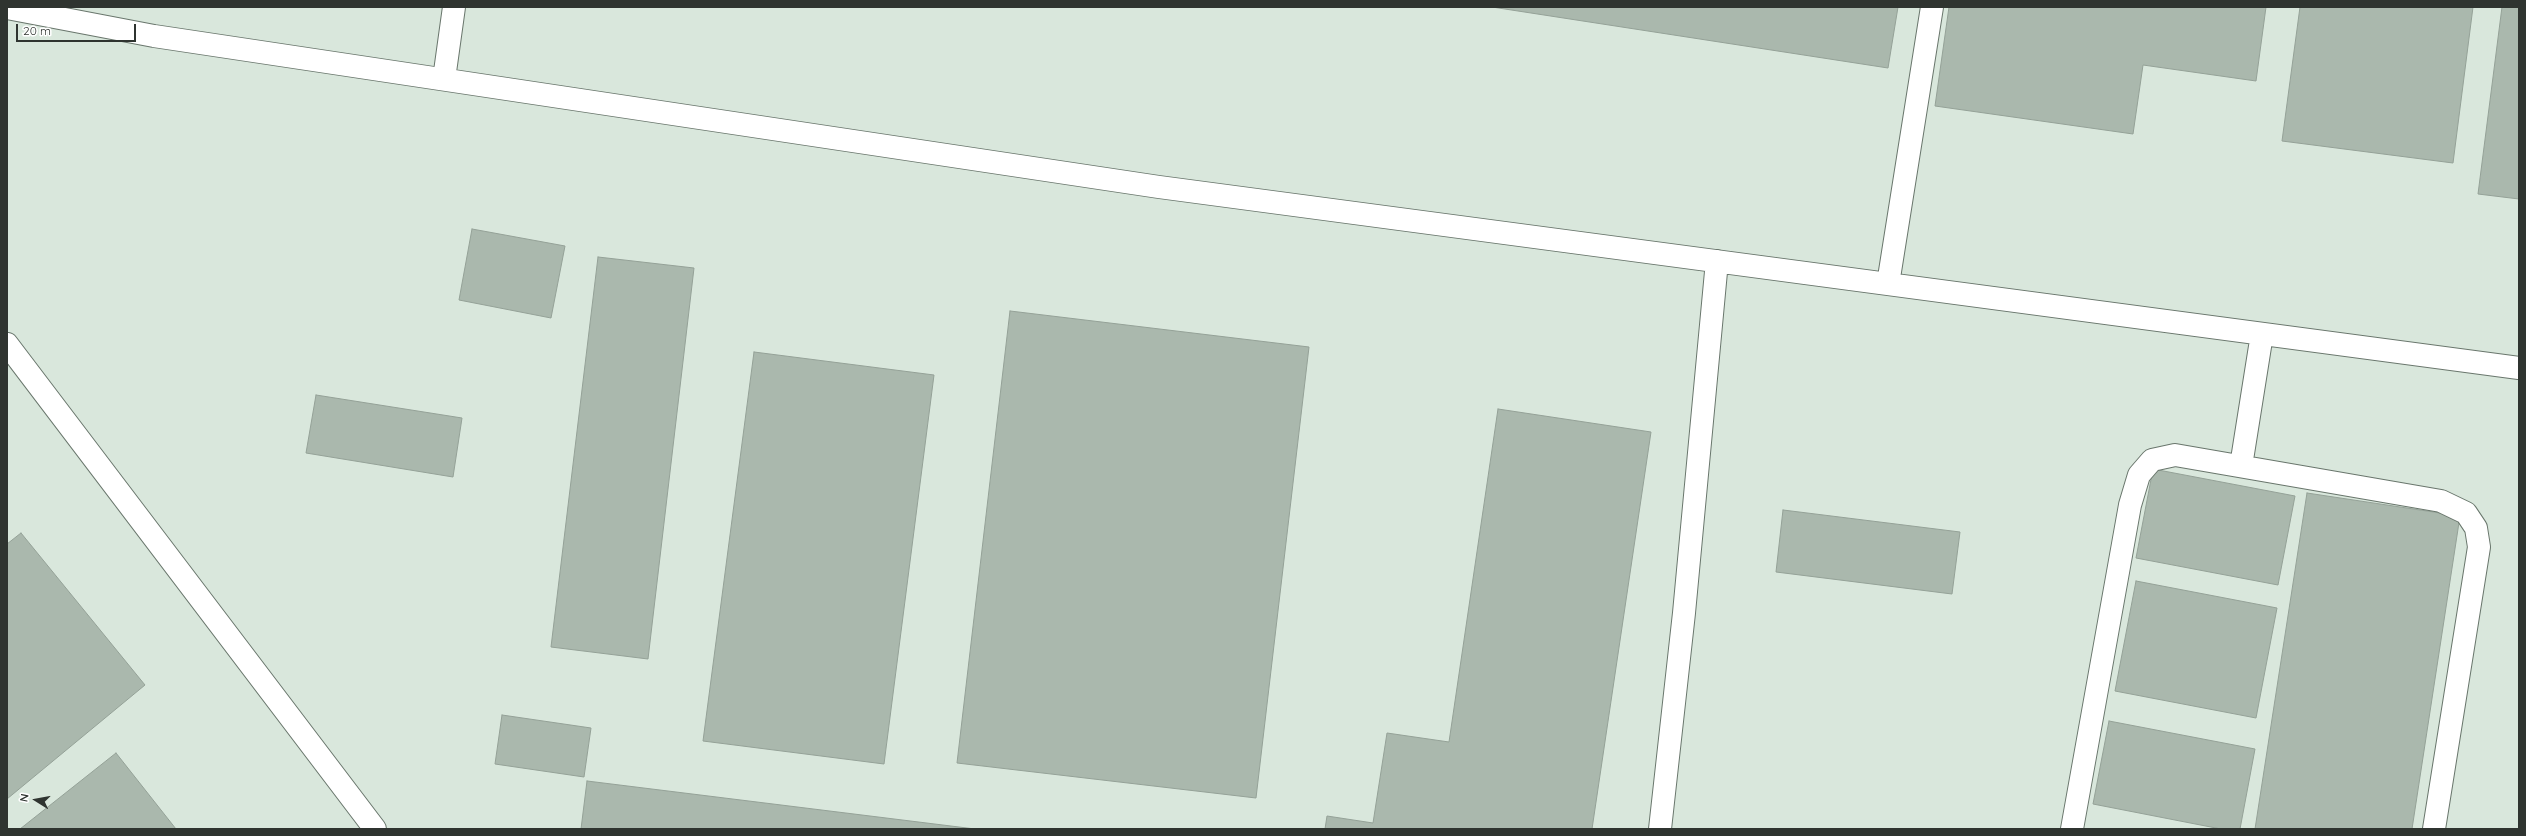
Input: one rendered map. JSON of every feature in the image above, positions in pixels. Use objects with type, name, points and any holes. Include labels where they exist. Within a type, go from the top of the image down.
[{"type":"street","points":[[444,79],[454,7]]},
{"type":"street","points":[[1888,284],[1932,7]]},
{"type":"street","points":[[7,8],[154,36],[1159,187],[2519,368]]},
{"type":"street","points":[[1660,829],[1684,613],[1716,261]]},
{"type":"street","points":[[2241,466],[2262,334]]},
{"type":"street","points":[[7,344],[375,829]]},
{"type":"street","points":[[2072,829],[2130,505],[2139,475],[2152,460],[2175,455],[2441,501],[2466,513],[2476,528],[2479,547],[2434,829]]},
{"type":"building","points":[[1492,7],[1898,7],[1888,68]]},
{"type":"building","points":[[1949,7],[2266,7],[2256,81],[2143,65],[2133,134],[1935,106]]},
{"type":"building","points":[[2300,7],[2473,7],[2453,163],[2282,141]]},
{"type":"building","points":[[2502,7],[2519,7],[2519,199],[2478,194]]},
{"type":"building","points":[[472,229],[565,246],[551,318],[459,300]]},
{"type":"building","points":[[598,257],[694,268],[648,659],[551,647]]},
{"type":"building","points":[[1010,311],[1309,347],[1256,798],[957,763]]},
{"type":"building","points":[[754,352],[934,375],[884,764],[703,741]]},
{"type":"building","points":[[316,395],[462,418],[453,477],[306,453]]},
{"type":"building","points":[[1498,409],[1651,432],[1592,829],[1325,829],[1327,816],[1373,823],[1387,733],[1449,742]]},
{"type":"building","points":[[2153,469],[2295,496],[2278,585],[2136,558]]},
{"type":"building","points":[[2307,493],[2460,516],[2412,829],[2255,829]]},
{"type":"building","points":[[1783,510],[1960,532],[1952,594],[1776,572]]},
{"type":"building","points":[[21,533],[145,685],[7,799],[7,544]]},
{"type":"building","points":[[2136,581],[2277,608],[2256,718],[2115,691]]},
{"type":"building","points":[[502,715],[591,728],[584,777],[495,764]]},
{"type":"building","points":[[2109,721],[2255,749],[2240,829],[2221,829],[2093,804]]},
{"type":"building","points":[[116,753],[176,829],[20,829]]},
{"type":"building","points":[[587,781],[975,829],[581,829]]}]
